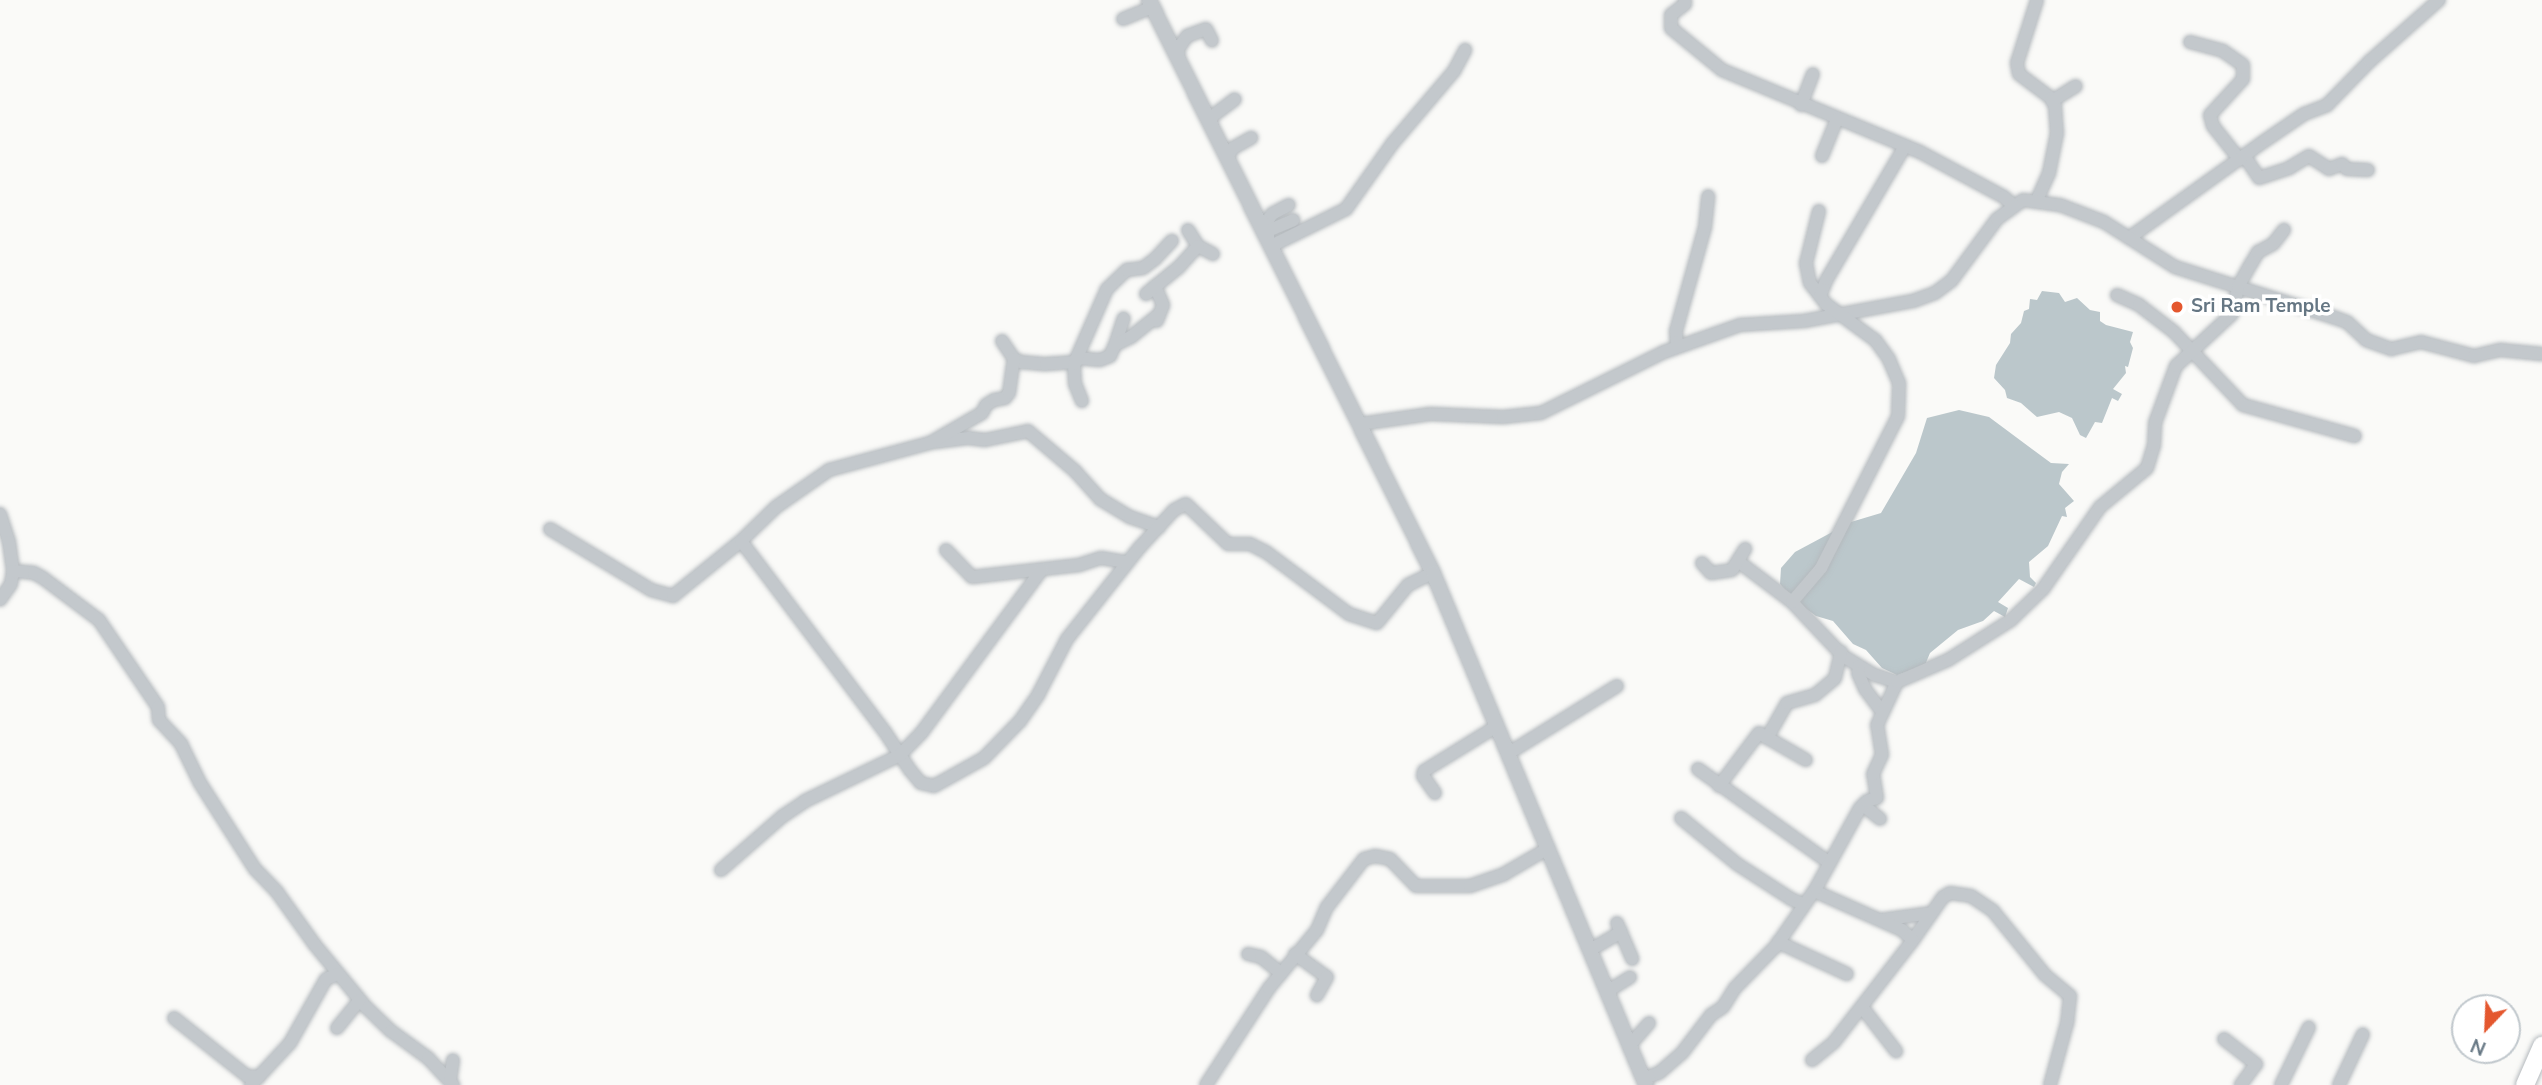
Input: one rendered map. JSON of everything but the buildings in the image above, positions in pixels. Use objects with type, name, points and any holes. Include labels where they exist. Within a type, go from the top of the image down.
[{"type":"main road","points":[[2525,1085],[2542,1046]]},
{"type":"street","points":[[1685,0],[1685,4],[1671,15],[1671,28],[1722,70],[1905,146],[1952,168],[2014,206]]},
{"type":"street","points":[[2037,0],[2017,62],[2019,74],[2052,101],[2057,134],[2049,173],[2037,200]]},
{"type":"street","points":[[2129,238],[2163,211],[2243,159],[2304,114],[2327,105],[2370,61],[2440,0]]},
{"type":"street","points":[[1123,19],[1151,4],[1268,236],[1433,573],[1644,1082],[1682,1054],[1711,1015],[1723,1007],[1735,988],[1778,943],[1814,891],[1863,805],[1877,798],[1873,774],[1882,755],[1876,731],[1881,710],[1897,682]]},
{"type":"street","points":[[1180,62],[1178,48],[1187,36],[1206,29],[1212,41]]},
{"type":"street","points":[[2190,42],[2223,51],[2243,65],[2243,79],[2210,115],[2213,126],[2259,178],[2271,165],[2289,168],[2309,156],[2329,169],[2342,164],[2347,169],[2368,170]]},
{"type":"street","points":[[1268,236],[1346,209],[1392,144],[1454,71],[1465,50]]},
{"type":"street","points":[[1801,105],[1813,74]]},
{"type":"street","points":[[2052,101],[2076,86]]},
{"type":"street","points":[[1210,118],[1235,99]]},
{"type":"street","points":[[1822,156],[1837,119]]},
{"type":"street","points":[[1228,156],[1233,148],[1251,138]]},
{"type":"street","points":[[1820,296],[1827,279],[1905,146]]},
{"type":"street","points":[[1677,347],[1676,331],[1705,227],[1709,196]]},
{"type":"street","points":[[1360,424],[1430,414],[1503,417],[1541,413],[1677,347],[1740,325],[1804,321],[1913,301],[1935,293],[1952,280],[1997,219],[2023,200],[2037,200],[2104,222],[2175,267],[2347,322],[2366,340],[2391,349],[2421,342],[2474,356],[2501,350],[2542,354]]},
{"type":"street","points":[[1268,236],[1266,223],[1272,214],[1289,205]]},
{"type":"street","points":[[1792,602],[1821,568],[1898,416],[1899,383],[1889,359],[1875,341],[1820,296],[1810,284],[1806,263],[1819,211]]},
{"type":"street","points":[[1268,236],[1293,220]]},
{"type":"street","points":[[1188,230],[1198,246],[1213,254]]},
{"type":"street","points":[[1739,562],[1792,602],[1841,652],[1859,666],[1897,682],[1916,676],[1965,650],[2011,620],[2043,589],[2100,507],[2147,468],[2154,445],[2155,423],[2176,366],[2194,353],[2206,337],[2232,314],[2238,287],[2258,253],[2273,244],[2284,230]]},
{"type":"street","points":[[1082,401],[1075,384],[1077,360],[1107,289],[1126,270],[1143,268],[1156,259],[1172,241]]},
{"type":"street","points":[[1115,345],[1158,318],[1164,305],[1151,290],[1198,246]]},
{"type":"street","points":[[2117,295],[2162,322],[2243,405],[2355,436]]},
{"type":"street","points":[[1014,359],[1046,364],[1100,360],[1110,356],[1124,318]]},
{"type":"street","points":[[930,443],[982,414],[986,405],[1004,398],[1009,393],[1014,359],[1002,341]]},
{"type":"street","points":[[550,529],[651,590],[673,596],[741,541],[776,507],[829,470],[930,443],[969,438],[985,440],[1028,431],[1075,471],[1100,499],[1130,517],[1159,527]]},
{"type":"street","points":[[741,541],[921,783],[934,786],[984,758],[1020,721],[1038,695],[1067,639],[1127,562],[1174,510],[1186,504],[1228,544],[1250,544],[1266,552],[1349,614],[1377,623],[1408,585],[1433,573]]},
{"type":"street","points":[[0,514],[9,541],[13,571],[11,584],[0,600]]},
{"type":"street","points":[[1702,563],[1711,573],[1732,570],[1745,549]]},
{"type":"street","points":[[946,550],[972,578],[1101,558],[1127,562]]},
{"type":"street","points":[[721,870],[783,816],[805,801],[900,755],[922,732],[1042,569]]},
{"type":"street","points":[[13,571],[34,573],[99,620],[158,707],[159,720],[181,744],[200,783],[239,849],[277,892],[360,1000],[391,1031],[428,1058],[452,1083]]},
{"type":"street","points":[[1768,738],[1787,704],[1815,695],[1835,678],[1841,652]]},
{"type":"street","points":[[1859,666],[1858,673],[1865,689],[1881,710]]},
{"type":"street","points":[[1509,753],[1617,686]]},
{"type":"street","points":[[1435,793],[1423,776],[1423,771],[1497,726]]},
{"type":"street","points":[[1719,786],[1759,733],[1806,760]]},
{"type":"street","points":[[1698,769],[1830,863]]},
{"type":"street","points":[[1863,805],[1881,818]]},
{"type":"street","points":[[1681,818],[1737,864],[1803,904]]},
{"type":"street","points":[[1206,1085],[1281,972],[1317,930],[1327,907],[1368,857],[1390,859],[1416,886],[1470,886],[1504,874],[1547,849]]},
{"type":"street","points":[[1814,891],[1911,935],[1913,940]]},
{"type":"street","points":[[1812,1060],[1835,1042],[1950,892],[1971,896],[1993,911],[2045,975],[2070,996],[2067,1023],[2050,1085]]},
{"type":"street","points":[[1879,920],[1932,913]]},
{"type":"street","points":[[1590,950],[1619,928],[1632,959]]},
{"type":"street","points":[[1778,943],[1847,974]]},
{"type":"street","points":[[1248,954],[1261,957],[1281,972]]},
{"type":"street","points":[[1295,954],[1327,976],[1317,995]]},
{"type":"street","points":[[174,1018],[255,1081],[290,1043],[326,979],[338,974]]},
{"type":"street","points":[[1608,991],[1630,977]]},
{"type":"street","points":[[337,1028],[360,1000]]},
{"type":"street","points":[[1862,1007],[1896,1051]]},
{"type":"street","points":[[1630,1045],[1649,1023]]},
{"type":"street","points":[[2281,1085],[2309,1027]]},
{"type":"street","points":[[2339,1085],[2363,1034]]},
{"type":"street","points":[[2224,1039],[2256,1064],[2241,1085]]},
{"type":"street","points":[[452,1083],[453,1060]]},
{"type":"shaded area","points":[[2042,291],[2059,293],[2065,302],[2077,298],[2090,310],[2100,312],[2100,321],[2106,325],[2133,332],[2130,342],[2133,348],[2128,367],[2125,366],[2126,373],[2113,389],[2122,394],[2118,401],[2112,398],[2102,423],[2095,422],[2086,438],[2080,435],[2072,418],[2059,412],[2037,417],[2021,403],[2007,398],[2005,390],[1994,378],[1996,365],[2010,343],[2011,334],[2021,323],[2024,311],[2029,309],[2030,299],[2037,300]]},
{"type":"shaded area","points":[[1959,410],[1989,417],[2051,463],[2069,464],[2062,472],[2059,484],[2074,501],[2065,508],[2067,517],[2062,516],[2048,546],[2029,562],[2030,577],[2036,583],[2034,587],[2019,579],[1998,602],[2008,608],[2005,617],[1994,611],[1983,621],[1958,630],[1930,653],[1925,665],[1897,675],[1882,668],[1866,650],[1853,644],[1833,621],[1816,616],[1797,602],[1780,584],[1781,568],[1795,552],[1851,522],[1881,513],[1916,453],[1927,418]]},
{"type":"place","name":"Sri Ram Temple","points":[[2177,307]]}]
